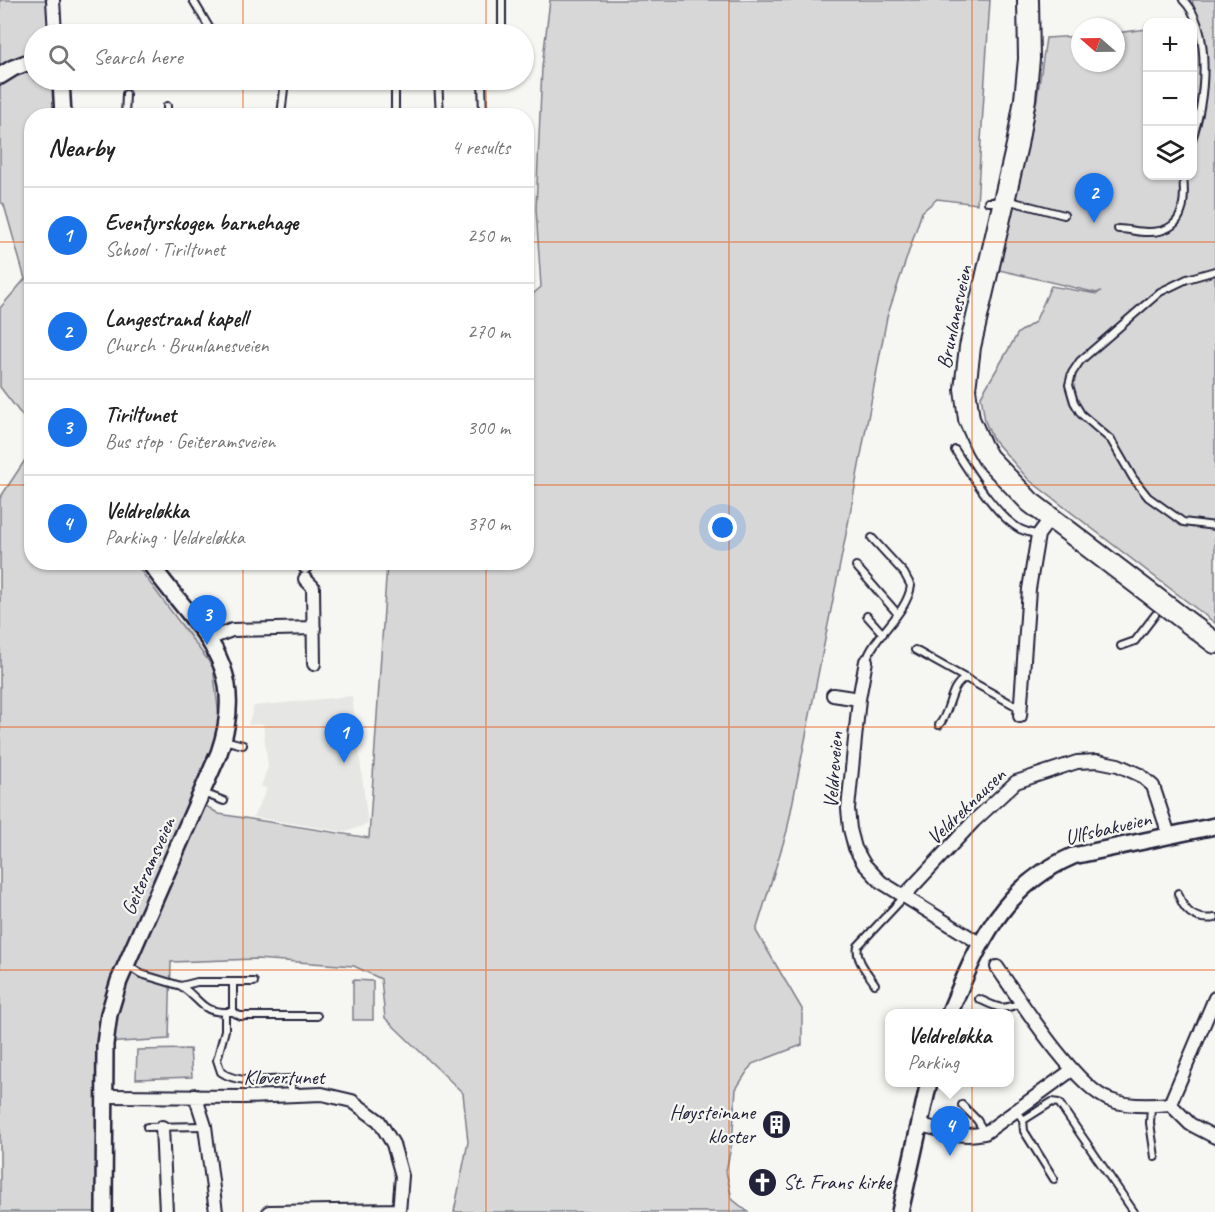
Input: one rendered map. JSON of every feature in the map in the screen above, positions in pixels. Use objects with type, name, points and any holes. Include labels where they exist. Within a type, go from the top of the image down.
[{"type":"main road","name":"Brunlanesveien","points":[[1028,0],[1030,49],[1025,99],[996,201],[965,376],[966,403],[975,435],[988,458],[1017,490],[1050,519],[1215,643]]},
{"type":"street","points":[[53,0],[54,24]]},
{"type":"street","points":[[0,76],[24,64]]},
{"type":"street","points":[[62,90],[63,108]]},
{"type":"street","points":[[1021,713],[1029,589],[1038,535],[1050,519]]},
{"type":"street","name":"Geiteramsveien","points":[[104,1212],[105,1044],[109,1014],[127,964],[224,740],[229,697],[225,672],[209,639],[155,570]]},
{"type":"street","points":[[305,570],[313,587],[314,664]]},
{"type":"street","points":[[209,639],[232,630],[314,628]]},
{"type":"street","name":"Veldreveien","points":[[866,661],[859,699],[848,808],[855,848],[864,864],[881,882],[981,944]]},
{"type":"street","points":[[833,695],[859,699]]},
{"type":"street","name":"Veldreknausen","points":[[904,896],[974,821],[1016,782],[1077,762],[1098,761],[1118,765],[1140,775],[1153,786],[1169,836]]},
{"type":"street","name":"Ulfsbakveien","points":[[951,1009],[981,944],[1006,904],[1020,889],[1054,864],[1073,856],[1105,848],[1215,826]]},
{"type":"street","points":[[997,967],[1072,1070],[1085,1084],[1110,1100],[1151,1106],[1170,1104]]},
{"type":"street","points":[[1170,1104],[1215,998]]},
{"type":"street","points":[[920,1125],[958,1136],[969,1137],[985,1133],[1019,1115],[1072,1070]]},
{"type":"street","points":[[903,1211],[928,1087]]},
{"type":"street","name":"Kløvertunet","points":[[105,1096],[322,1094],[352,1101],[379,1121],[393,1144],[402,1176],[399,1211],[269,1212]]},
{"type":"street","points":[[195,1095],[205,1126],[216,1212]]},
{"type":"street","points":[[1170,1104],[1190,1124],[1215,1137]]},
{"type":"street","points":[[162,1127],[166,1212]]},
{"type":"lane","points":[[193,0],[207,24]]},
{"type":"lane","points":[[502,0],[502,24]]},
{"type":"lane","points":[[1183,0],[1198,25],[1202,50],[1200,114],[1196,126]]},
{"type":"lane","points":[[282,108],[284,90]]},
{"type":"lane","points":[[395,90],[395,108]]},
{"type":"lane","points":[[439,90],[440,108]]},
{"type":"lane","points":[[482,90],[483,108]]},
{"type":"lane","points":[[125,108],[126,94]]},
{"type":"lane","points":[[1118,229],[1161,232],[1171,227],[1179,216],[1185,200],[1183,180]]},
{"type":"lane","points":[[996,201],[1064,215]]},
{"type":"lane","points":[[1215,271],[1187,279],[1160,292],[1080,360],[1072,373],[1069,385],[1080,414],[1111,440],[1133,478],[1148,497],[1183,522],[1215,526]]},
{"type":"lane","points":[[955,450],[971,475],[1006,518],[1021,529],[1038,535]]},
{"type":"lane","points":[[866,661],[868,654],[909,594],[910,581],[873,538]]},
{"type":"lane","points":[[856,566],[897,613]]},
{"type":"lane","points":[[1122,646],[1135,641],[1155,615]]},
{"type":"lane","points":[[867,616],[882,634]]},
{"type":"lane","points":[[915,650],[966,678],[1021,713]]},
{"type":"lane","points":[[939,725],[948,710],[956,686],[966,678]]},
{"type":"lane","points":[[224,740],[243,745]]},
{"type":"lane","points":[[203,793],[224,801]]},
{"type":"lane","points":[[1178,893],[1186,910],[1195,917],[1203,920],[1215,918]]},
{"type":"lane","points":[[875,984],[861,964],[857,951],[858,946],[904,896]]},
{"type":"lane","points":[[127,964],[138,972],[182,986],[203,1007],[218,1012],[233,1012],[240,1016],[317,1016]]},
{"type":"lane","points":[[182,986],[197,982],[254,982]]},
{"type":"lane","points":[[233,982],[233,1012]]},
{"type":"lane","points":[[979,999],[1006,1009],[1021,1002]]},
{"type":"lane","points":[[225,1012],[225,1030],[217,1060],[221,1072],[234,1078],[252,1080],[291,1079],[291,1095]]},
{"type":"lane","points":[[1019,1115],[1028,1118],[1052,1102],[1059,1102],[1134,1212]]},
{"type":"lane","points":[[962,1105],[977,1120],[985,1133]]},
{"type":"lane","points":[[1151,1106],[1150,1123],[1155,1157]]},
{"type":"lane","points":[[1019,1115],[1024,1131],[1054,1179]]},
{"type":"lane","points":[[147,1127],[205,1126]]},
{"type":"shaded area","points":[[0,0],[49,0],[52,24],[24,24],[24,90],[54,90],[54,108],[24,108],[24,275],[4,205],[0,201]]},
{"type":"shaded area","points":[[550,0],[990,0],[977,204],[937,199],[922,212],[887,317],[787,831],[756,931],[802,1009],[802,1045],[752,1064],[736,1089],[732,1143],[726,1171],[732,1199],[748,1212],[454,1212],[468,1142],[463,1093],[385,1018],[381,979],[354,966],[256,959],[171,962],[169,1039],[103,1043],[97,1212],[0,1212],[0,498],[24,462],[24,570],[140,570],[213,667],[220,725],[196,800],[219,814],[369,838],[387,570],[534,570],[534,293],[541,287],[536,209],[542,67]]},
{"type":"shaded area","points":[[1192,0],[1215,0],[1215,623],[1029,480],[992,438],[985,421],[981,396],[1018,333],[1035,322],[1051,286],[1097,294],[1101,291],[1097,293],[999,270],[1037,99],[1046,38],[1071,37],[1071,72],[1125,72],[1125,32],[1143,30],[1143,180],[1197,180],[1197,26],[1199,25]]},
{"type":"shaded area","points":[[24,280],[24,418],[0,387],[0,308]]},
{"type":"shaded area","points":[[352,696],[368,824],[346,832],[253,817],[267,789],[261,786],[268,767],[263,724],[248,725],[254,706]]},
{"type":"shaded area","points":[[353,980],[373,981],[373,1020],[353,1020]]},
{"type":"shaded area","points":[[190,1049],[192,1077],[136,1079],[137,1050]]},
{"type":"place","name":"Langestrand kapell","points":[[1094,223]]},
{"type":"place","name":"Tiriltunet","points":[[207,645]]},
{"type":"place","name":"Eventyrskogen barnehage","points":[[344,763]]},
{"type":"place","name":"Høysteinane kloster","points":[[776,1124]]},
{"type":"place","name":"Veldreløkka","points":[[950,1156]]},
{"type":"place","name":"St. Frans kirke","points":[[762,1182]]}]
